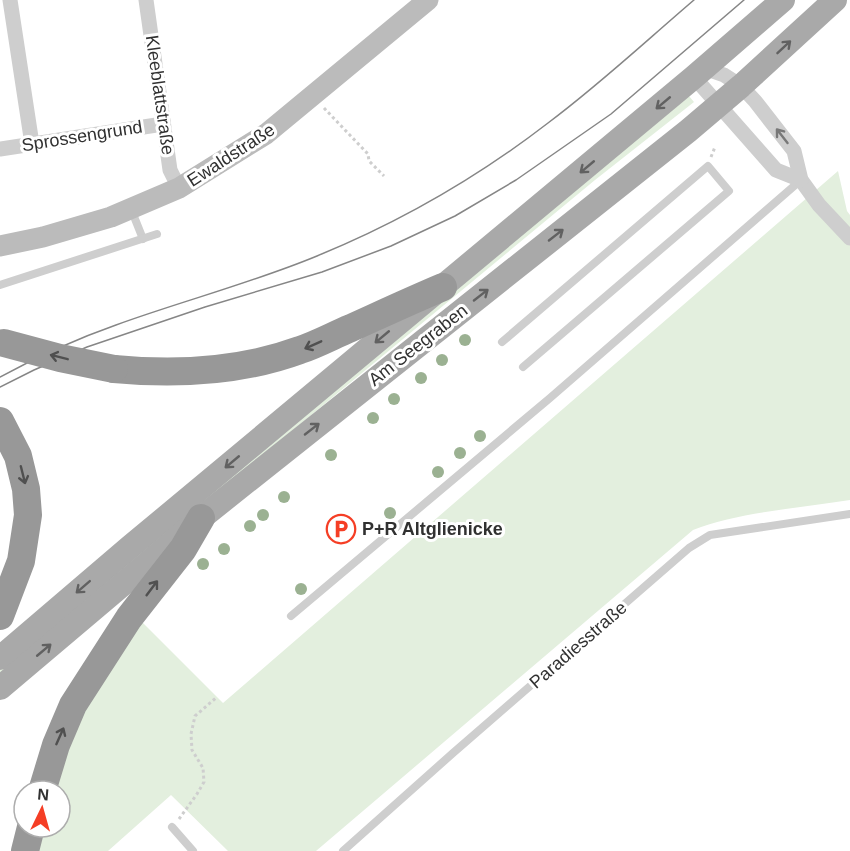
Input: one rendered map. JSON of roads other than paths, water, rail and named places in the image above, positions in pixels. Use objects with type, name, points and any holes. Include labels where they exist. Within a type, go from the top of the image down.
[{"type":"highway","points":[[2,342],[60,358],[114,369],[189,372],[219,369],[257,363],[302,350],[443,286]]},
{"type":"highway","points":[[0,421],[18,456],[26,489],[28,515],[21,561],[0,616]]},
{"type":"highway","points":[[46,779],[56,745],[74,705],[129,618],[183,549],[201,518]]},
{"type":"main road","name":"Am Seegraben","points":[[0,658],[699,73],[783,0]]},
{"type":"main road","name":"Am Seegraben","points":[[0,688],[201,518],[719,105],[835,0]]},
{"type":"street","points":[[10,0],[33,144]]},
{"type":"street","name":"Kleeblattstraße","points":[[146,0],[170,170],[179,188]]},
{"type":"street","name":"Ewaldstraße","points":[[0,246],[43,237],[111,217],[179,188],[266,134],[427,0]]},
{"type":"street","points":[[699,73],[724,75],[741,86],[794,151],[801,180],[819,205],[850,238]]},
{"type":"street","points":[[699,73],[719,105],[776,170],[801,180]]},
{"type":"street","name":"Sprossengrund","points":[[0,149],[163,124]]},
{"type":"lane","points":[[502,342],[708,166],[729,191],[523,367]]},
{"type":"lane","points":[[291,616],[559,390],[801,180]]},
{"type":"lane","points":[[131,208],[142,238]]},
{"type":"lane","points":[[0,285],[157,234]]},
{"type":"lane","name":"Paradiesstraße","points":[[343,851],[689,549],[711,535],[850,514]]},
{"type":"lane","points":[[172,827],[193,851]]},
{"type":"tram line","points":[[0,377],[101,330],[317,256],[408,213],[466,180],[548,123],[694,0]]},
{"type":"tram line","points":[[0,387],[87,347],[205,307],[322,272],[391,246],[455,216],[516,180],[611,114],[744,0]]},
{"type":"place","name":"P+R Altglienicke","points":[[341,529]]}]
